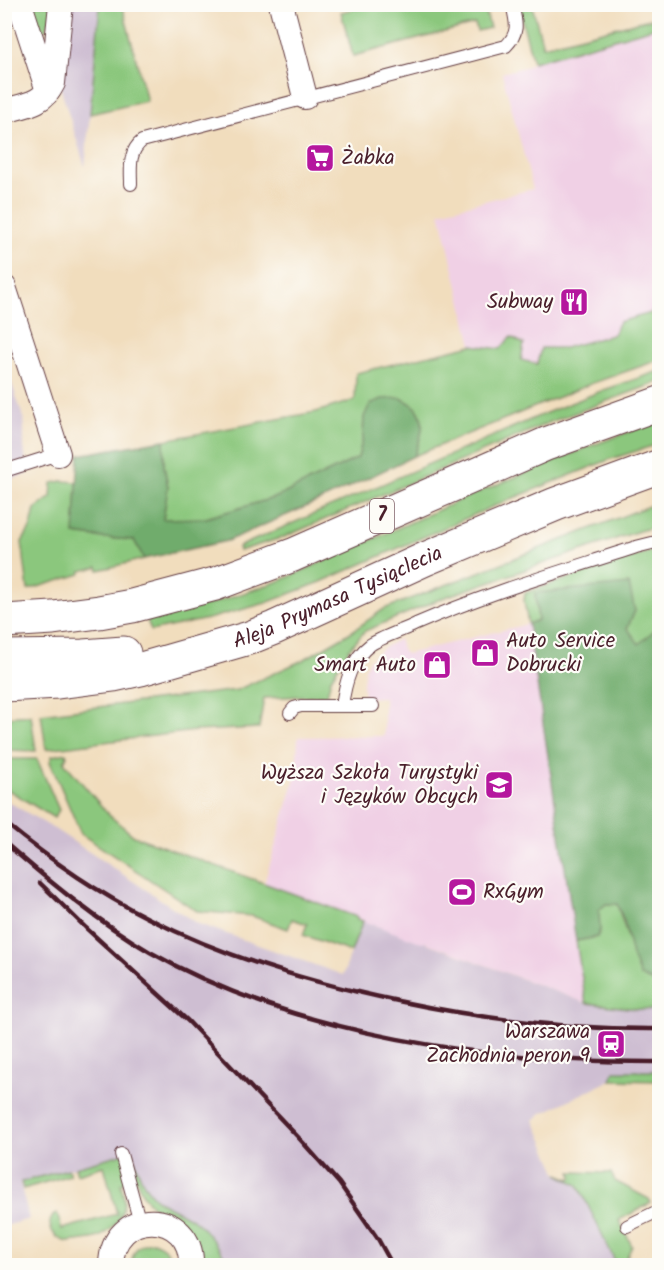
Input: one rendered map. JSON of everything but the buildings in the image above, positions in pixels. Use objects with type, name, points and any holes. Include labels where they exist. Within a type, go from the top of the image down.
[{"type":"main road","name":"7","points":[[4,621],[99,612],[132,606],[214,584],[293,555],[546,444],[660,403]]},
{"type":"main road","name":"Aleja Prymasa Tysiąclecia","points":[[4,685],[58,682],[114,675],[249,638],[425,559],[556,504],[660,466]]},
{"type":"main road","points":[[4,657],[83,656],[210,649]]},
{"type":"street","points":[[20,4],[49,92]]},
{"type":"street","points":[[4,111],[35,102],[49,92],[53,82],[61,4]]},
{"type":"street","points":[[281,4],[305,97]]},
{"type":"street","points":[[4,287],[58,454]]},
{"type":"street","points":[[111,1266],[111,1256],[117,1239],[124,1232],[140,1223],[157,1221],[173,1227],[185,1239],[193,1262]]},
{"type":"lane","points":[[131,184],[132,154],[141,141],[506,46],[512,40],[517,23],[512,4]]},
{"type":"lane","points":[[4,471],[58,454]]},
{"type":"lane","points":[[342,706],[344,687],[350,672],[356,659],[370,645],[450,609],[636,547],[660,542]]},
{"type":"lane","points":[[290,713],[294,708],[301,706],[373,706]]},
{"type":"lane","points":[[121,1154],[140,1223]]},
{"type":"lane","points":[[627,1226],[660,1210]]},
{"type":"shaded area","points":[[67,5],[100,5],[85,167],[60,86]]},
{"type":"shaded area","points":[[659,26],[660,304],[651,313],[619,322],[612,335],[564,348],[541,348],[537,364],[520,360],[500,349],[472,345],[440,212],[533,189],[502,73]]},
{"type":"shaded area","points":[[4,360],[24,420],[27,474],[5,481]]},
{"type":"shaded area","points":[[528,624],[586,1003],[264,884],[296,775],[298,737],[384,736],[384,697],[364,698],[363,683],[369,660],[383,648],[399,639],[406,654]]},
{"type":"shaded area","points":[[4,799],[56,830],[196,923],[343,975],[363,921],[586,1003],[659,1010],[659,1071],[614,1071],[611,1080],[542,1113],[534,1120],[558,1174],[578,1185],[617,1265],[231,1265],[196,1222],[159,1201],[147,1190],[131,1151],[20,1183],[29,1219],[5,1226]]},
{"type":"green space","points":[[26,5],[54,5],[48,26],[44,31],[34,30]]},
{"type":"green space","points":[[100,5],[122,5],[147,101],[90,114]]},
{"type":"green space","points":[[369,5],[484,5],[490,28],[477,31],[475,24],[353,56],[341,12]]},
{"type":"green space","points":[[518,5],[532,5],[543,46],[654,18],[657,27],[533,62]]},
{"type":"green space","points":[[659,304],[659,360],[593,383],[414,456],[422,432],[422,420],[416,407],[401,398],[364,417],[363,438],[358,458],[277,497],[206,518],[163,520],[168,487],[164,466],[164,440],[316,412],[355,400],[356,373],[472,345],[500,349],[511,337],[524,344],[521,360],[537,364],[541,348],[564,348],[612,335],[619,322],[651,313]]},
{"type":"green space","points":[[659,371],[659,382],[553,421],[284,537],[239,551],[238,547],[546,413]]},
{"type":"green space","points":[[401,398],[416,407],[422,420],[422,432],[414,456],[326,498],[227,541],[144,559],[134,540],[74,534],[79,455],[164,440],[164,466],[168,487],[163,519],[206,518],[277,497],[358,458],[363,438],[364,417],[370,404],[382,399]]},
{"type":"green space","points":[[659,421],[659,444],[611,459],[501,503],[321,582],[266,603],[208,619],[151,631],[147,620],[211,604],[282,580],[467,497],[593,445]]},
{"type":"green space","points":[[77,482],[75,534],[134,540],[144,559],[99,570],[98,567],[81,571],[81,574],[28,590],[22,542],[31,527],[35,509],[51,497],[52,483]]},
{"type":"green space","points":[[659,502],[659,526],[445,597],[365,631],[350,648],[331,678],[327,695],[264,698],[259,728],[195,731],[46,749],[41,714],[237,690],[303,660],[351,632],[384,609]]},
{"type":"green space","points":[[659,549],[659,626],[639,645],[627,628],[635,611],[535,593],[538,621],[528,624],[525,593]]},
{"type":"green space","points":[[629,584],[635,611],[627,628],[639,644],[659,626],[659,985],[640,976],[617,904],[606,904],[599,910],[600,930],[597,937],[576,941],[528,624],[538,620],[535,593]]},
{"type":"green space","points":[[31,715],[36,751],[5,750],[5,717]]},
{"type":"green space","points":[[66,753],[64,762],[109,815],[134,836],[363,921],[351,952],[303,935],[307,924],[292,919],[288,929],[252,916],[197,911],[81,834],[50,762],[52,756]]},
{"type":"green space","points":[[4,759],[37,759],[59,810],[54,818],[5,788]]},
{"type":"green space","points":[[606,904],[617,904],[640,976],[659,985],[659,1010],[586,1003],[576,941],[597,937],[600,930],[598,910]]},
{"type":"green space","points":[[614,1071],[659,1071],[659,1081],[611,1080]]},
{"type":"green space","points":[[132,1151],[142,1180],[150,1193],[162,1203],[200,1225],[231,1265],[208,1265],[203,1258],[200,1246],[176,1217],[152,1206],[144,1197],[136,1179],[121,1183],[123,1208],[119,1219],[107,1233],[96,1238],[68,1242],[54,1234],[50,1221],[57,1213],[62,1229],[117,1214],[104,1166],[77,1174],[75,1167]]},
{"type":"green space","points":[[68,1169],[70,1175],[23,1189],[21,1182]]},
{"type":"green space","points":[[571,1172],[611,1173],[615,1181],[649,1199],[651,1203],[619,1220],[632,1246],[623,1265],[617,1265],[578,1185],[558,1174],[571,1179],[573,1176]]},
{"type":"green space","points":[[153,1242],[166,1250],[170,1265],[132,1265],[137,1249]]},
{"type":"railway","points":[[4,822],[73,874],[129,908],[208,945],[270,968],[366,994],[462,1013],[594,1028],[660,1029]]},
{"type":"railway","points":[[4,842],[74,900],[130,940],[207,981],[268,1005],[332,1024],[397,1039],[464,1050],[530,1057],[660,1062]]},
{"type":"railway","points":[[40,883],[188,1021],[298,1137],[339,1183],[378,1239],[393,1266]]},
{"type":"place","name":"Żabka","points":[[320,158]]},
{"type":"place","name":"Subway","points":[[574,302]]},
{"type":"place","name":"Auto Service Dobrucki","points":[[485,653]]},
{"type":"place","name":"Smart Auto","points":[[437,665]]},
{"type":"place","name":"Wyższa Szkoła Turystyki i Języków Obcych","points":[[499,785]]},
{"type":"place","name":"RxGym","points":[[462,892]]},
{"type":"place","name":"Warszawa Zachodnia peron 9","points":[[611,1044]]}]
